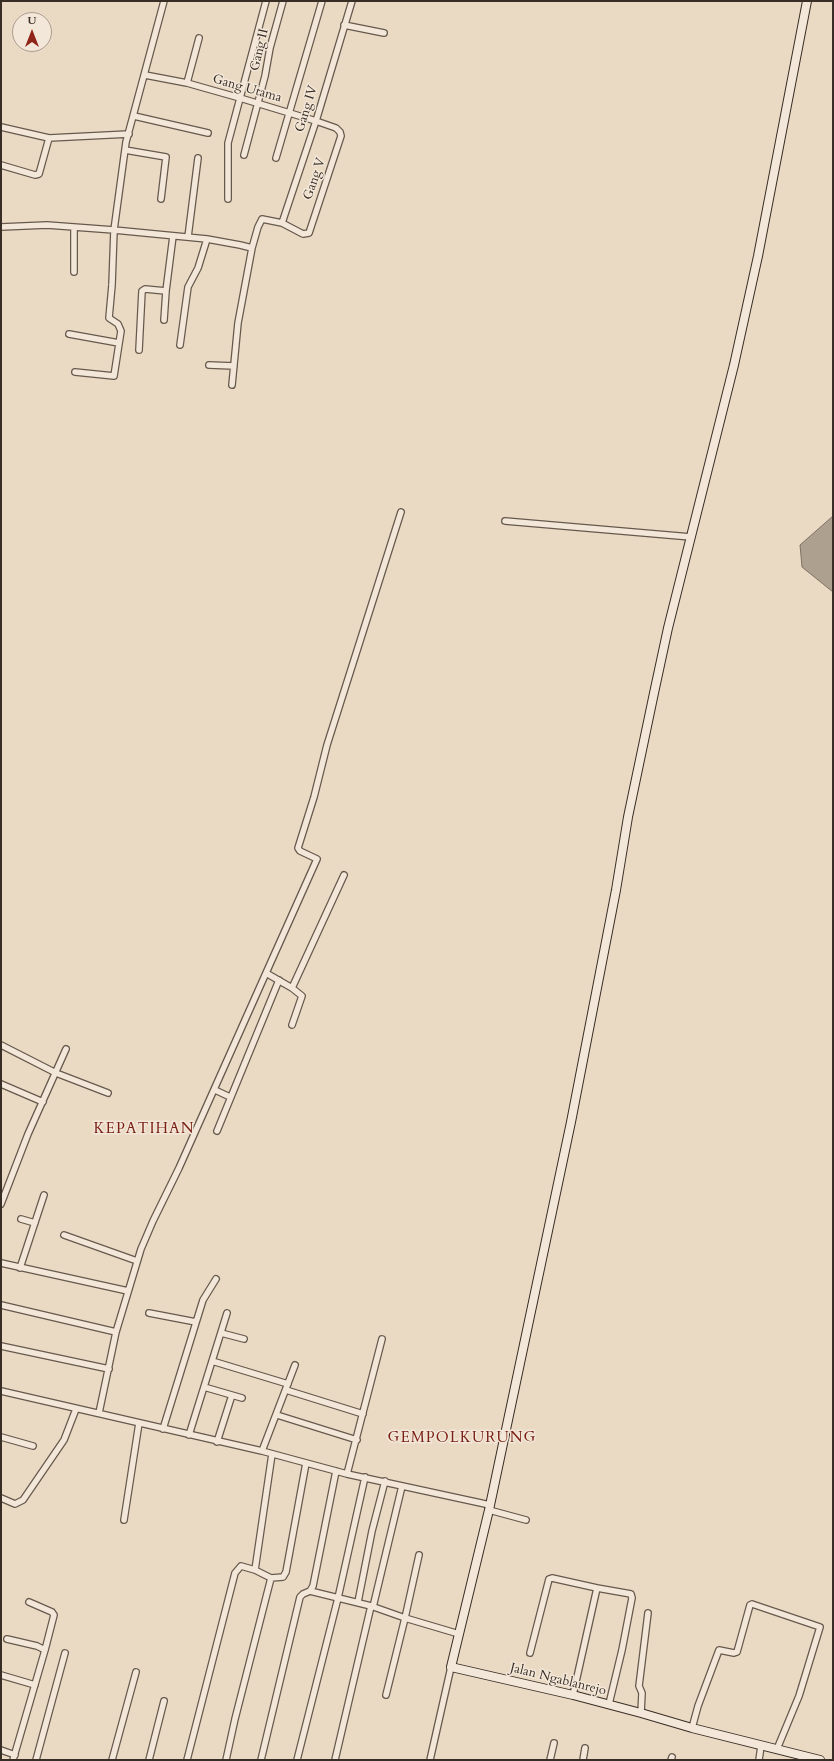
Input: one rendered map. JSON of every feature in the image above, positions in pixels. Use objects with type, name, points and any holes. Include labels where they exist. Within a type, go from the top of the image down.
[{"type":"street","points":[[75,372],[113,377],[119,343],[120,327],[109,318],[114,230],[125,150],[164,1]]},
{"type":"street","points":[[228,200],[228,143],[266,1]]},
{"type":"street","name":"Gang II","points":[[244,155],[283,1]]},
{"type":"street","points":[[276,158],[322,1]]},
{"type":"street","name":"Gang IV","points":[[282,223],[316,121],[352,1]]},
{"type":"street","points":[[430,1760],[490,1508],[571,1122],[646,733],[668,628],[734,365],[758,256],[807,1]]},
{"type":"street","points":[[344,25],[384,33]]},
{"type":"street","points":[[187,83],[199,38]]},
{"type":"street","name":"Gang Utama","points":[[145,75],[187,83],[258,103],[336,128],[340,132]]},
{"type":"street","points":[[134,116],[208,133]]},
{"type":"street","points":[[1,127],[49,138],[129,134]]},
{"type":"street","name":"Gang V","points":[[282,223],[303,234],[308,233],[341,136],[340,132]]},
{"type":"street","points":[[1,165],[35,175],[39,174],[49,138]]},
{"type":"street","points":[[125,150],[166,157],[161,199]]},
{"type":"street","points":[[188,237],[198,158]]},
{"type":"street","points":[[232,385],[238,323],[252,248],[261,220],[265,219],[282,223]]},
{"type":"street","points":[[1,227],[47,225],[114,230],[207,239],[252,248]]},
{"type":"street","points":[[74,228],[74,272]]},
{"type":"street","points":[[164,320],[173,236]]},
{"type":"street","points":[[180,345],[188,287],[198,268],[207,239]]},
{"type":"street","points":[[139,350],[142,291],[166,291]]},
{"type":"street","points":[[69,334],[119,343]]},
{"type":"street","points":[[209,365],[234,366]]},
{"type":"street","points":[[99,1413],[116,1332],[138,1261],[153,1221],[215,1090],[317,859],[300,851],[298,848],[314,797],[327,744],[401,512]]},
{"type":"street","points":[[506,521],[691,537]]},
{"type":"street","points":[[292,988],[344,875]]},
{"type":"street","points":[[266,973],[292,988],[302,996],[292,1025]]},
{"type":"street","points":[[217,1131],[278,980]]},
{"type":"street","points":[[1,1045],[56,1073],[108,1093]]},
{"type":"street","points":[[1,1204],[4,1190],[66,1049]]},
{"type":"street","points":[[1,1084],[43,1102]]},
{"type":"street","points":[[215,1090],[230,1097]]},
{"type":"street","points":[[20,1268],[44,1195]]},
{"type":"street","points":[[21,1219],[35,1223]]},
{"type":"street","points":[[64,1235],[138,1261]]},
{"type":"street","points":[[1,1263],[128,1291]]},
{"type":"street","points":[[163,1429],[203,1300],[216,1278]]},
{"type":"street","points":[[1,1305],[116,1332]]},
{"type":"street","points":[[149,1313],[196,1322]]},
{"type":"street","points":[[188,1434],[227,1313]]},
{"type":"street","points":[[221,1333],[244,1339]]},
{"type":"street","points":[[347,1474],[382,1339]]},
{"type":"street","points":[[1,1346],[109,1368]]},
{"type":"street","points":[[212,1361],[288,1384]]},
{"type":"street","points":[[262,1451],[295,1365]]},
{"type":"street","points":[[204,1387],[242,1398]]},
{"type":"street","points":[[286,1390],[363,1414]]},
{"type":"street","points":[[1,1391],[217,1442],[262,1451],[347,1474],[385,1481],[490,1508],[526,1520]]},
{"type":"street","points":[[217,1442],[232,1395]]},
{"type":"street","points":[[1,1498],[15,1504],[23,1500],[64,1440],[76,1409]]},
{"type":"street","points":[[277,1415],[357,1440]]},
{"type":"street","points":[[124,1520],[139,1424]]},
{"type":"street","points":[[1,1437],[33,1446]]},
{"type":"street","points":[[255,1570],[272,1454]]},
{"type":"street","points":[[187,1760],[235,1573],[241,1566],[255,1570],[271,1578],[283,1577],[286,1572],[306,1463]]},
{"type":"street","points":[[261,1760],[300,1597],[310,1591],[313,1586],[336,1471]]},
{"type":"street","points":[[297,1760],[338,1598],[365,1477]]},
{"type":"street","points":[[358,1602],[385,1481]]},
{"type":"street","points":[[335,1760],[402,1486]]},
{"type":"street","points":[[386,1695],[420,1556]]},
{"type":"street","points":[[226,1760],[271,1578]]},
{"type":"street","points":[[530,1653],[549,1578],[631,1594],[609,1704]]},
{"type":"street","points":[[572,1695],[597,1588]]},
{"type":"street","points":[[310,1591],[372,1606],[405,1618],[459,1634]]},
{"type":"street","points":[[1,1750],[14,1757],[54,1615],[52,1612],[29,1602]]},
{"type":"street","points":[[692,1728],[698,1706],[719,1650],[734,1653],[737,1652],[750,1606],[752,1604],[820,1627],[799,1696],[777,1749]]},
{"type":"street","points":[[641,1712],[642,1693],[639,1686],[648,1613]]},
{"type":"street","points":[[7,1639],[37,1646],[45,1650]]},
{"type":"street","points":[[36,1760],[65,1653]]},
{"type":"street","name":"Jalan Ngablanrejo","points":[[451,1667],[641,1712],[692,1728],[820,1760]]},
{"type":"street","points":[[112,1760],[136,1672]]},
{"type":"street","points":[[1,1675],[35,1685]]},
{"type":"street","points":[[149,1760],[164,1701]]},
{"type":"street","points":[[550,1760],[554,1743]]},
{"type":"street","points":[[759,1760],[761,1746]]},
{"type":"street","points":[[582,1760],[585,1748]]},
{"type":"shaded area","points":[[833,516],[833,592],[802,567],[800,545]]},
{"type":"district","name":"KEPATIHAN","points":[[144,1130]]},
{"type":"district","name":"GEMPOLKURUNG","points":[[462,1439]]}]
